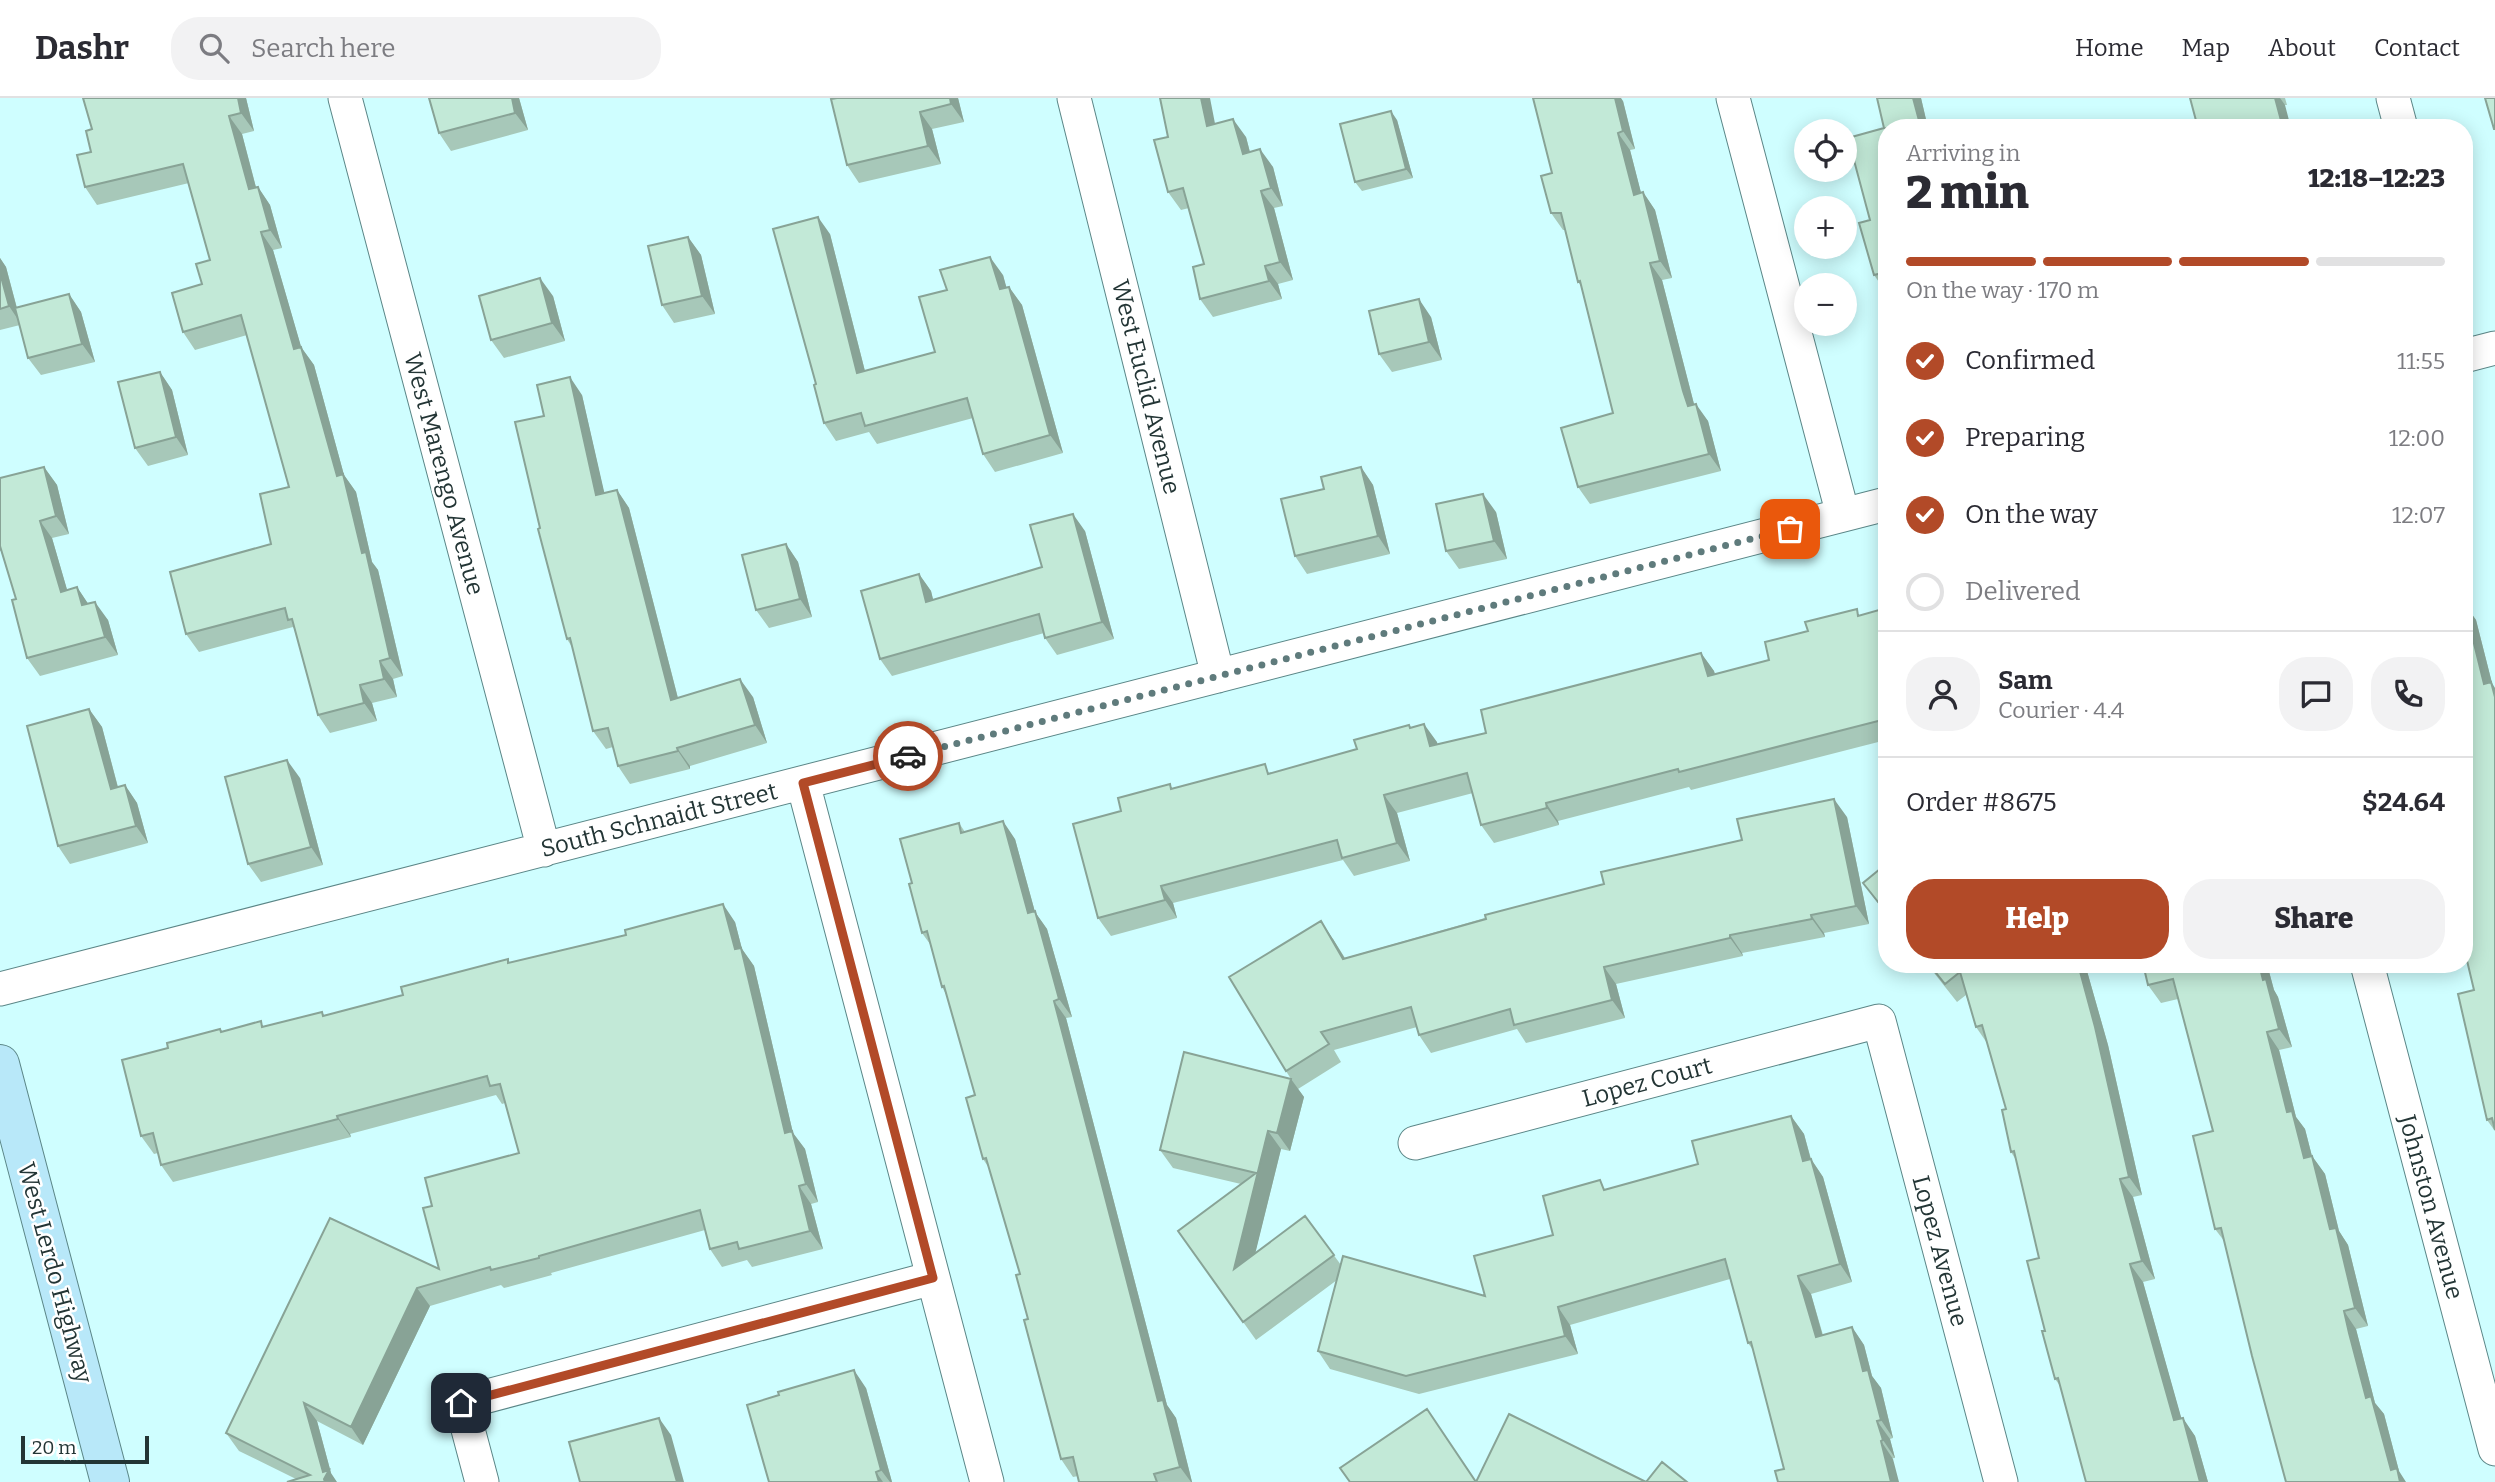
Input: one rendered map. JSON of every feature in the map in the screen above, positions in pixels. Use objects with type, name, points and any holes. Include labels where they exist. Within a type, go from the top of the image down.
[{"type":"main road","name":"West Lerdo Highway","points":[[0,1065],[110,1482]]},
{"type":"street","name":"West Marengo Avenue","points":[[345,98],[544,850]]},
{"type":"street","name":"West Euclid Avenue","points":[[1074,98],[1218,676]]},
{"type":"street","points":[[1733,98],[1843,515]]},
{"type":"street","points":[[2393,98],[2399,119]]},
{"type":"street","points":[[2473,354],[2495,348]]},
{"type":"street","name":"South Schnaidt Street","points":[[0,989],[1878,506]]},
{"type":"street","points":[[803,783],[987,1482]]},
{"type":"street","name":"Johnston Avenue","points":[[2369,973],[2495,1449]]},
{"type":"street","name":"Lopez Court","points":[[1415,1143],[1879,1021]]},
{"type":"street","name":"Lopez Avenue","points":[[1879,1021],[2001,1482]]},
{"type":"street","points":[[482,1482],[461,1403],[933,1278]]},
{"type":"building","points":[[83,98],[238,98],[241,113],[229,116],[249,189],[258,187],[270,230],[261,232],[294,349],[301,347],[337,476],[343,474],[362,553],[366,552],[390,658],[380,661],[384,679],[360,685],[364,703],[318,715],[292,619],[288,620],[285,608],[186,634],[170,572],[271,544],[260,494],[289,487],[241,315],[183,332],[172,293],[202,284],[196,264],[210,260],[183,164],[85,187],[77,155],[91,152],[86,131],[92,129]]},
{"type":"building","points":[[429,98],[512,98],[515,113],[439,133]]},
{"type":"building","points":[[950,98],[951,104],[920,112],[928,146],[847,165],[831,99]]},
{"type":"building","points":[[1160,98],[1201,98],[1207,126],[1233,119],[1243,154],[1260,149],[1271,188],[1261,191],[1280,262],[1265,266],[1269,281],[1200,299],[1193,267],[1204,264],[1183,188],[1168,192],[1154,140],[1168,137]]},
{"type":"building","points":[[1533,98],[1615,98],[1623,131],[1618,133],[1634,195],[1643,192],[1660,261],[1650,263],[1683,391],[1688,406],[1696,404],[1709,454],[1578,487],[1561,428],[1613,413],[1561,213],[1551,213],[1541,176],[1552,173]]},
{"type":"building","points":[[1877,98],[1913,98],[1919,119],[1882,119]]},
{"type":"building","points":[[2190,98],[2275,98],[2281,119],[2196,119]]},
{"type":"building","points":[[2485,98],[2495,98],[2495,129],[2494,129]]},
{"type":"building","points":[[1391,111],[1406,169],[1355,182],[1340,124]]},
{"type":"building","points":[[1878,130],[1878,274],[1874,275],[1859,223],[1870,220],[1857,172],[1857,136]]},
{"type":"building","points":[[818,217],[857,373],[935,352],[919,297],[947,290],[940,270],[990,257],[1000,289],[1009,287],[1050,435],[983,454],[967,398],[865,426],[861,413],[824,423],[814,385],[816,384],[773,229]]},
{"type":"building","points":[[688,237],[702,296],[662,305],[648,246]]},
{"type":"building","points":[[0,273],[9,306],[0,309]]},
{"type":"building","points":[[540,278],[552,323],[491,340],[479,296]]},
{"type":"building","points":[[69,294],[82,344],[28,358],[15,308]]},
{"type":"building","points":[[1419,299],[1429,342],[1379,354],[1369,311]]},
{"type":"building","points":[[160,372],[176,437],[135,448],[118,382]]},
{"type":"building","points":[[570,377],[596,495],[617,490],[671,700],[740,679],[755,725],[677,748],[678,751],[618,766],[608,728],[593,731],[570,638],[567,639],[538,529],[540,528],[515,422],[544,416],[537,385]]},
{"type":"building","points":[[44,467],[56,516],[40,521],[61,592],[77,587],[82,605],[95,602],[105,637],[27,658],[12,600],[16,599],[0,546],[0,478]]},
{"type":"building","points":[[1361,467],[1378,536],[1295,556],[1281,499],[1324,489],[1321,477]]},
{"type":"building","points":[[1483,494],[1494,541],[1446,551],[1436,504]]},
{"type":"building","points":[[1073,514],[1102,622],[1045,638],[1039,614],[880,659],[861,591],[919,574],[926,602],[1042,567],[1030,525]]},
{"type":"building","points":[[786,544],[800,599],[756,610],[742,555]]},
{"type":"building","points":[[1857,609],[1858,616],[1878,610],[1878,721],[1546,803],[1547,808],[1481,825],[1467,773],[1384,795],[1397,843],[1342,858],[1337,840],[1161,886],[1165,900],[1098,918],[1073,824],[1121,811],[1118,798],[1170,784],[1171,789],[1265,764],[1268,774],[1357,749],[1354,740],[1409,725],[1410,728],[1424,724],[1430,746],[1486,733],[1481,710],[1701,653],[1708,676],[1769,660],[1765,642],[1808,631],[1805,622]]},
{"type":"building","points":[[2473,639],[2484,684],[2491,682],[2495,697],[2495,1130],[2492,1118],[2487,1120],[2458,994],[2474,990],[2470,973],[2473,973]]},
{"type":"building","points":[[89,709],[111,789],[125,785],[136,826],[58,846],[27,726]]},
{"type":"building","points":[[287,760],[311,847],[248,864],[225,777]]},
{"type":"building","points":[[1834,799],[1856,906],[1811,915],[1812,919],[1730,935],[1730,938],[1604,967],[1612,1000],[1514,1025],[1510,1009],[1419,1035],[1411,1007],[1321,1032],[1329,1044],[1286,1071],[1229,977],[1321,921],[1343,959],[1486,919],[1485,915],[1604,884],[1601,872],[1742,840],[1737,819]]},
{"type":"building","points":[[1003,821],[1028,913],[1035,911],[1059,999],[1054,1001],[1158,1401],[1163,1400],[1180,1467],[1154,1474],[1157,1482],[1079,1482],[1073,1457],[1061,1459],[1024,1320],[1028,1319],[1016,1275],[1020,1274],[966,1098],[975,1095],[927,931],[922,933],[909,884],[912,883],[900,839],[959,823],[961,833]]},
{"type":"building","points":[[1878,871],[1878,902],[1863,883]]},
{"type":"building","points":[[723,904],[735,949],[741,948],[785,1133],[792,1131],[806,1184],[799,1186],[810,1231],[739,1249],[737,1242],[710,1249],[700,1210],[539,1258],[491,1270],[490,1267],[417,1288],[351,1427],[304,1403],[323,1472],[329,1470],[325,1482],[287,1482],[310,1475],[226,1433],[330,1218],[439,1269],[423,1208],[432,1206],[425,1178],[519,1153],[500,1084],[490,1086],[487,1076],[337,1116],[338,1119],[161,1165],[153,1133],[141,1136],[122,1060],[168,1048],[167,1043],[220,1029],[221,1032],[261,1021],[262,1027],[322,1012],[323,1016],[403,995],[401,987],[508,959],[508,963],[626,935],[625,930]]},
{"type":"building","points":[[1936,973],[1959,973],[1945,984]]},
{"type":"building","points":[[1960,973],[2080,973],[2129,1177],[2120,1179],[2142,1261],[2130,1264],[2174,1420],[2183,1418],[2200,1482],[2086,1482],[2058,1378],[2055,1379],[2042,1331],[2045,1331],[2027,1261],[2039,1258],[2014,1151],[2011,1152],[2002,1110],[2006,1109],[1982,1025],[1976,1027]]},
{"type":"building","points":[[2145,973],[2261,973],[2263,980],[2266,979],[2279,1029],[2267,1032],[2287,1112],[2292,1111],[2304,1158],[2312,1156],[2330,1229],[2336,1228],[2355,1308],[2344,1311],[2349,1333],[2366,1398],[2371,1396],[2391,1470],[2397,1468],[2400,1482],[2286,1482],[2221,1228],[2215,1229],[2193,1136],[2213,1131],[2173,979],[2148,985]]},
{"type":"building","points":[[1184,1052],[1291,1079],[1277,1133],[1268,1131],[1234,1269],[1305,1216],[1334,1255],[1243,1322],[1178,1231],[1256,1173],[1160,1150]]},
{"type":"building","points":[[1791,1116],[1803,1161],[1811,1159],[1840,1264],[1798,1276],[1816,1337],[1852,1327],[1863,1371],[1868,1370],[1881,1420],[1877,1421],[1891,1482],[1778,1482],[1775,1471],[1784,1469],[1751,1342],[1748,1343],[1725,1259],[1558,1307],[1565,1336],[1406,1376],[1318,1351],[1343,1256],[1485,1296],[1474,1256],[1553,1235],[1543,1196],[1600,1180],[1604,1190],[1698,1164],[1692,1141]]},
{"type":"building","points":[[854,1370],[881,1470],[876,1472],[879,1482],[769,1482],[747,1405],[779,1395],[778,1392]]},
{"type":"building","points":[[1427,1409],[1476,1482],[1350,1482],[1340,1468]]},
{"type":"building","points":[[1509,1414],[1646,1482],[1476,1482]]},
{"type":"building","points":[[659,1418],[677,1482],[580,1482],[569,1442]]},
{"type":"building","points":[[1662,1462],[1687,1482],[1646,1482]]},
{"type":"way so far","points":[[908,756],[1790,529]]},
{"type":"route","points":[[461,1403],[933,1278],[803,783],[908,756]]}]
